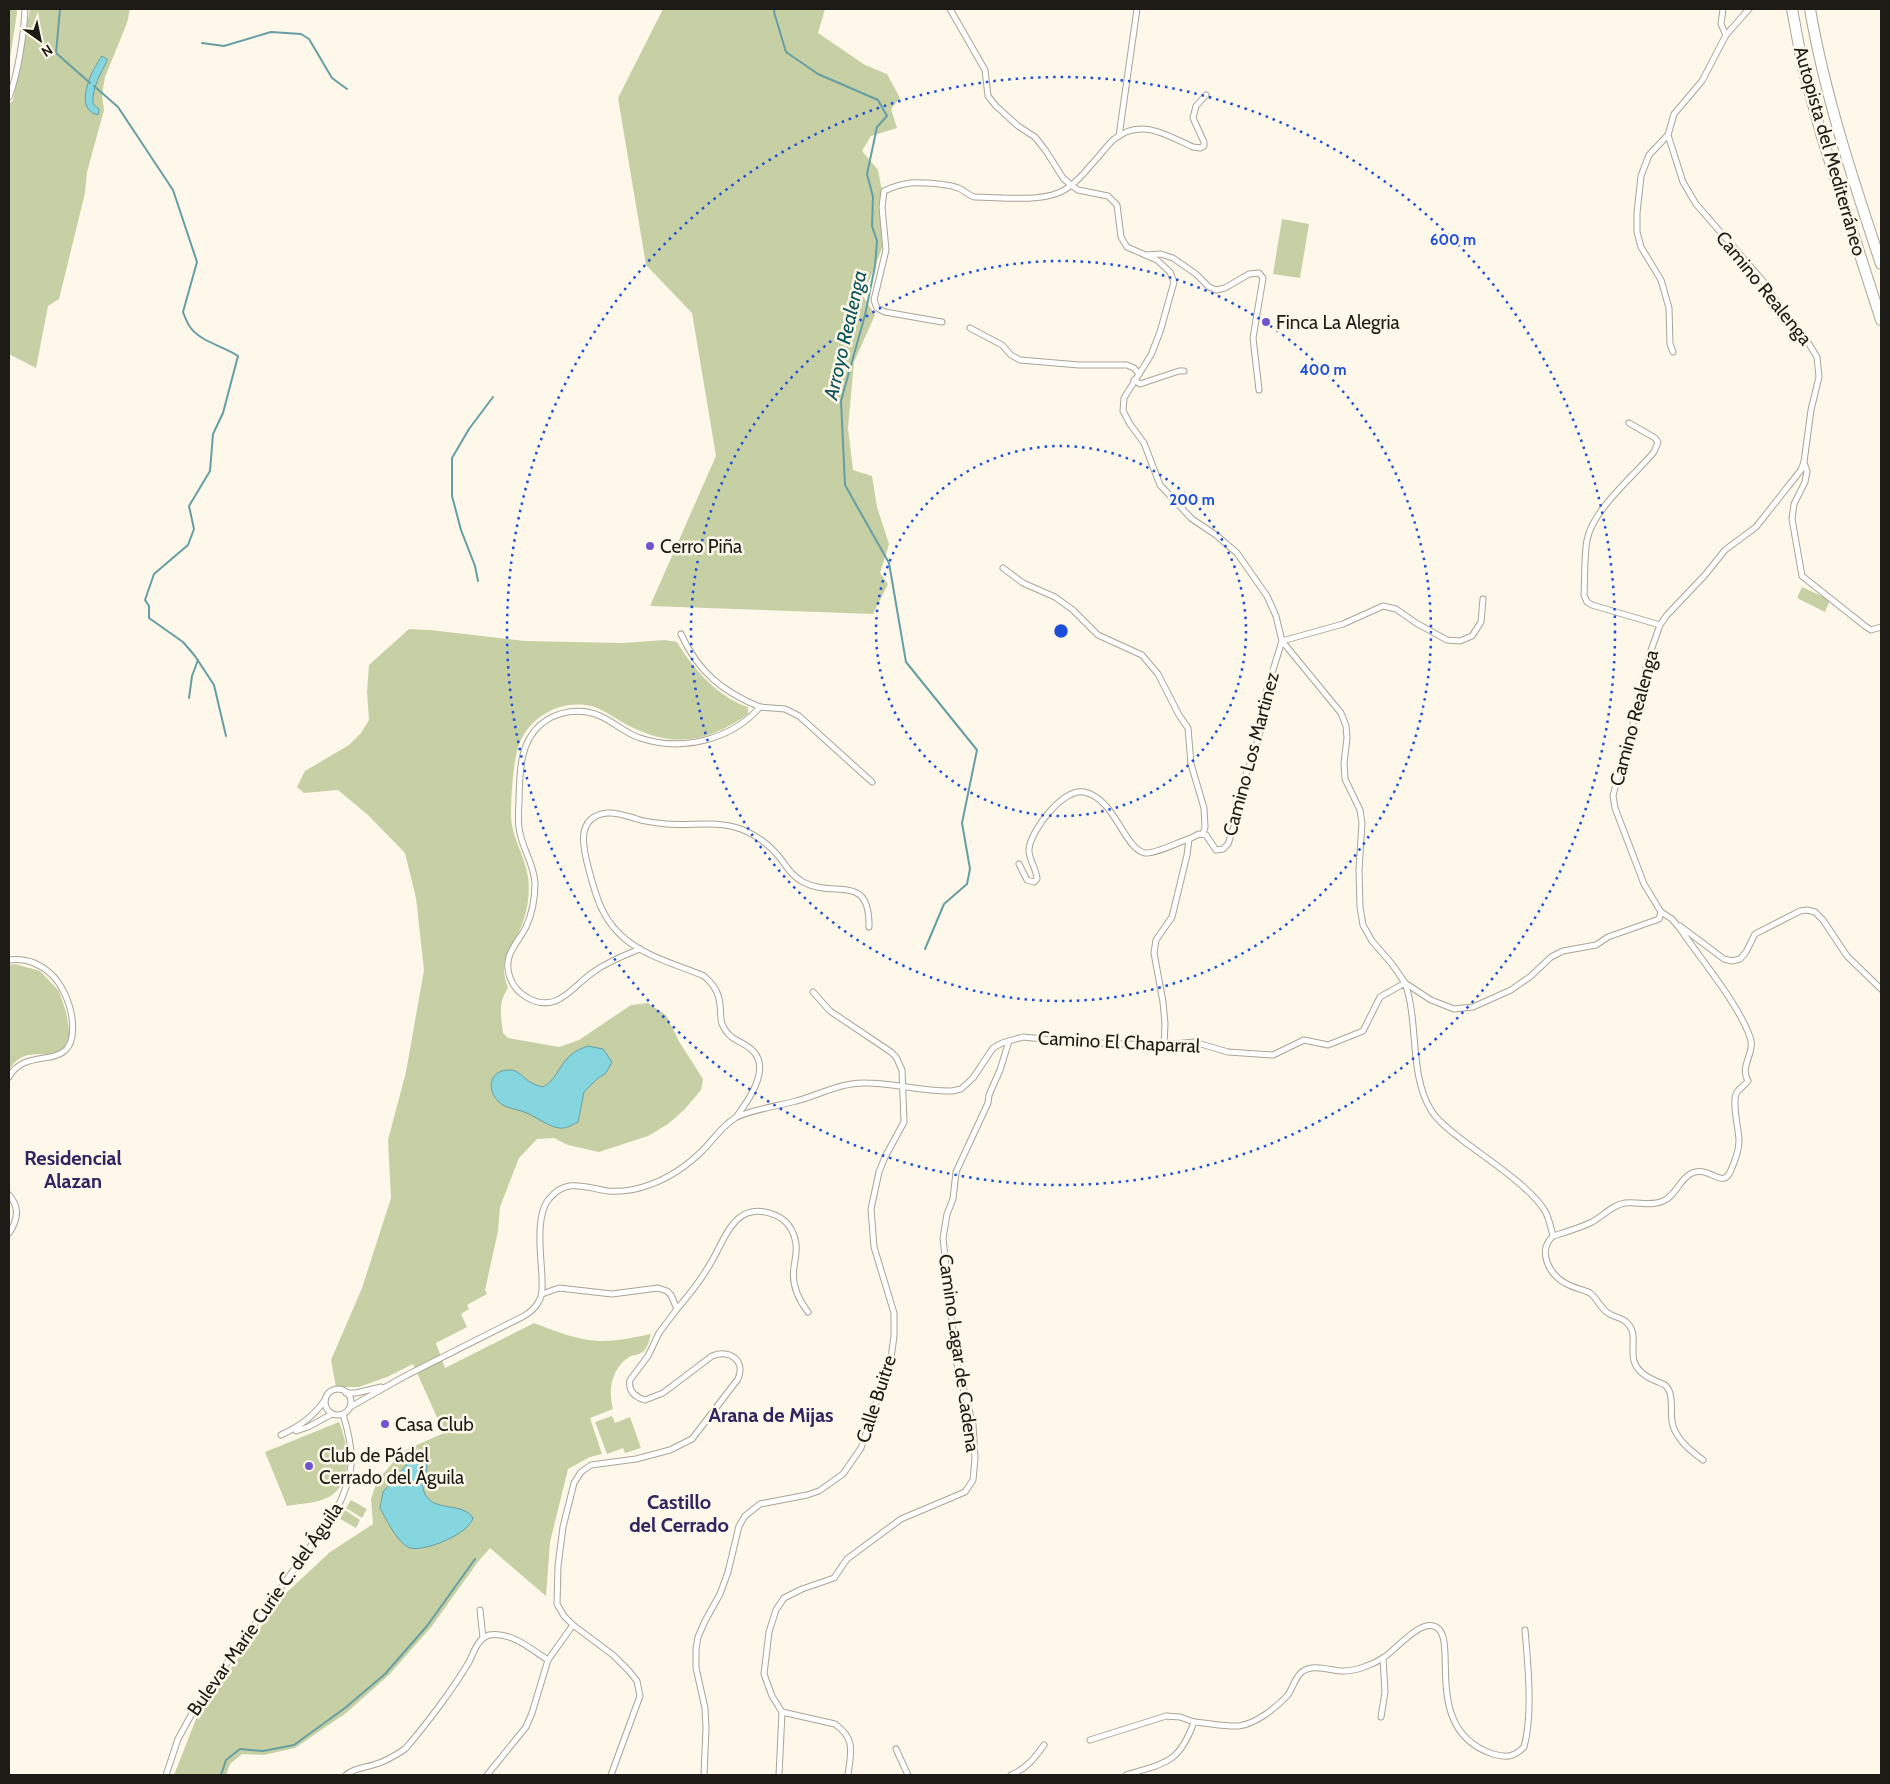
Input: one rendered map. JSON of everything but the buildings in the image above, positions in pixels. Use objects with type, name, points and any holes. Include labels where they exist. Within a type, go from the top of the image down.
[{"type":"highway","name":"Autopista del Mediterráneo","points":[[1792,9],[1803,68],[1824,146],[1881,320]]},
{"type":"highway","name":"Autopista del Mediterráneo","points":[[1810,9],[1820,66],[1881,264]]},
{"type":"street","points":[[9,97],[17,63],[25,9]]},
{"type":"street","points":[[950,9],[985,70],[988,96],[996,106],[1018,126],[1034,137],[1046,151],[1063,178],[1071,185],[1078,190],[1108,196],[1117,205],[1121,236],[1127,247],[1157,260],[1170,272],[1174,282],[1160,332],[1151,355],[1124,398],[1124,411],[1130,424],[1144,443],[1160,486],[1192,519],[1216,535],[1237,553],[1267,596],[1276,616],[1282,641],[1341,713],[1346,726],[1345,779],[1360,810],[1362,822],[1358,870],[1363,925],[1372,941],[1392,964],[1405,984],[1411,1000],[1415,1047],[1422,1093],[1431,1111],[1451,1131],[1531,1192],[1545,1211],[1553,1236]]},
{"type":"street","points":[[1119,136],[1138,9]]},
{"type":"street","points":[[1723,9],[1721,24],[1726,35]]},
{"type":"street","points":[[1673,352],[1670,344],[1669,308],[1661,280],[1641,247],[1637,232],[1641,176],[1649,155],[1668,135],[1674,114],[1702,81],[1726,35],[1749,9]]},
{"type":"street","points":[[942,322],[885,312],[877,308],[874,300],[886,250],[882,207],[884,192],[898,185],[915,182],[960,188],[969,196],[975,197],[1043,197],[1060,192],[1082,176],[1112,141],[1139,128],[1150,129],[1194,147],[1200,148],[1204,146],[1193,118],[1193,113],[1196,106],[1206,96]]},
{"type":"street","name":"Camino Realenga","points":[[1661,912],[1644,884],[1615,808],[1613,796],[1622,759],[1630,741],[1649,656],[1660,625],[1667,615],[1705,575],[1725,550],[1756,527],[1801,470],[1804,462],[1811,410],[1819,377],[1817,357],[1809,344],[1794,328],[1771,291],[1696,204],[1683,182],[1668,135]]},
{"type":"street","points":[[1146,255],[1161,254],[1173,258],[1196,274],[1209,287],[1216,290],[1225,288],[1249,274],[1259,273],[1263,278],[1253,338],[1259,390]]},
{"type":"street","points":[[970,328],[1002,345],[1011,355],[1020,360],[1079,365],[1127,365],[1134,368],[1139,374]]},
{"type":"street","points":[[1134,380],[1140,384],[1184,371]]},
{"type":"street","points":[[1629,423],[1655,438],[1658,442],[1654,452],[1602,510],[1592,524],[1587,541],[1584,594],[1587,602],[1592,605],[1660,625]]},
{"type":"street","points":[[1804,462],[1807,471],[1805,482],[1794,504],[1792,519],[1802,576],[1871,630],[1881,627]]},
{"type":"street","points":[[1003,568],[1024,583],[1055,597],[1098,635],[1142,655],[1158,674],[1179,715],[1188,728],[1191,764],[1204,808],[1205,827],[1203,834]]},
{"type":"street","points":[[1282,641],[1343,624],[1383,606],[1396,609],[1416,623],[1447,640],[1460,641],[1472,636],[1481,622],[1483,599]]},
{"type":"street","points":[[681,634],[695,660],[715,681],[740,698],[760,706],[785,709],[799,716],[872,782]]},
{"type":"street","name":"Camino Los Martinez","points":[[1018,864],[1027,880],[1034,882],[1037,879],[1029,851],[1034,836],[1057,804],[1070,794],[1082,791],[1092,794],[1105,804],[1137,850],[1146,853],[1155,851],[1198,834],[1206,835],[1216,850],[1223,849],[1228,844],[1241,806],[1244,780],[1256,748],[1262,724],[1264,700],[1282,641]]},
{"type":"street","points":[[640,950],[605,964],[591,973],[563,998],[554,1002],[544,1003],[529,999],[512,982],[509,975],[508,960],[511,951],[526,927],[534,895],[533,868],[520,834],[518,823],[522,761],[529,740],[540,725],[548,719],[558,714],[578,711],[598,714],[630,734],[641,738],[665,744],[688,744],[724,734],[743,723],[760,706]]},
{"type":"street","points":[[350,1407],[350,1399],[346,1393],[343,1390],[334,1390],[330,1392],[312,1416],[296,1428],[281,1435],[308,1427],[332,1414],[342,1414],[350,1407],[393,1383],[529,1313],[535,1308],[542,1294],[542,1213],[549,1199],[555,1193],[573,1185],[616,1191],[638,1189],[662,1180],[703,1150],[723,1127],[737,1116],[750,1100],[755,1089],[758,1077],[758,1058],[754,1052],[734,1040],[728,1034],[721,1019],[718,996],[711,982],[704,976],[640,950],[620,935],[604,914],[596,895],[583,846],[584,831],[592,820],[604,814],[617,813],[639,820],[669,824],[714,823],[743,830],[765,842],[799,880],[814,887],[824,889],[842,888],[857,893],[868,906],[869,927]]},
{"type":"street","points":[[1164,1045],[1166,1024],[1154,953],[1156,940],[1172,917],[1187,855],[1189,838]]},
{"type":"street","points":[[1405,984],[1430,1000],[1454,1009],[1473,1006],[1510,990],[1531,976],[1551,957],[1563,951],[1596,945],[1608,937],[1659,918],[1661,912],[1724,959],[1732,962],[1740,959],[1746,952],[1755,934],[1800,911],[1807,910],[1815,912],[1823,920],[1847,956],[1881,989]]},
{"type":"street","points":[[1672,919],[1720,986],[1746,1027],[1751,1039],[1752,1047],[1744,1067],[1745,1076],[1748,1081],[1736,1092],[1735,1100],[1739,1142],[1737,1154],[1730,1172],[1724,1178],[1719,1179],[1707,1172],[1698,1171],[1690,1174],[1670,1198],[1661,1202],[1620,1205],[1584,1226],[1553,1236],[1548,1240],[1544,1249],[1546,1260],[1554,1273],[1564,1283],[1592,1295],[1608,1313],[1626,1322],[1632,1329],[1634,1360],[1641,1373],[1665,1385],[1670,1393],[1670,1410],[1674,1427],[1682,1442],[1703,1460]]},
{"type":"street","points":[[9,960],[22,959],[33,962],[54,976],[72,1012],[74,1031],[69,1046],[62,1053],[55,1057],[25,1061],[18,1065],[9,1077]]},
{"type":"street","name":"Camino El Chaparral","points":[[903,1086],[944,1092],[961,1088],[973,1078],[993,1048],[1023,1036],[1073,1042],[1164,1045],[1194,1042],[1228,1052],[1273,1055],[1304,1040],[1328,1045],[1363,1031],[1380,997],[1405,984]]},
{"type":"street","name":"Calle Buitre","points":[[704,1775],[705,1708],[696,1668],[696,1650],[698,1637],[720,1594],[728,1572],[735,1535],[744,1516],[760,1504],[807,1495],[832,1483],[843,1474],[861,1448],[890,1358],[894,1336],[894,1313],[874,1247],[871,1209],[879,1172],[904,1122],[902,1070],[896,1057],[830,1011],[813,992]]},
{"type":"street","name":"Camino Lagar de Cadena","points":[[782,1712],[766,1684],[764,1667],[769,1632],[776,1610],[784,1598],[802,1589],[834,1578],[847,1559],[896,1523],[965,1492],[973,1480],[975,1458],[973,1425],[956,1360],[943,1238],[947,1214],[953,1199],[956,1172],[988,1104],[989,1095],[1000,1070],[1009,1041]]},
{"type":"street","points":[[737,1116],[799,1100],[846,1085],[864,1083],[903,1086]]},
{"type":"street","points":[[9,1195],[17,1213],[16,1222],[9,1232]]},
{"type":"street","points":[[611,1775],[640,1696],[637,1681],[613,1655],[573,1625],[560,1611],[557,1604],[556,1596],[564,1527],[576,1478],[585,1468],[662,1453],[692,1439],[740,1373],[735,1358],[724,1353],[712,1356],[678,1383],[652,1399],[645,1400],[634,1395],[629,1384],[648,1356],[659,1333],[708,1269],[733,1222],[741,1216],[750,1212],[768,1212],[780,1217],[792,1230],[797,1247],[792,1275],[795,1289],[808,1312]]},
{"type":"street","points":[[542,1294],[559,1288],[612,1294],[658,1288],[667,1291],[671,1295],[677,1309]]},
{"type":"street","points":[[346,1393],[372,1390],[393,1383]]},
{"type":"street","points":[[325,1399],[326,1408],[332,1414]]},
{"type":"street","name":"Bulevar Marie Curie C. del Águila","points":[[166,1775],[178,1739],[195,1708],[337,1509],[348,1486],[352,1460],[349,1434],[342,1414]]},
{"type":"street","points":[[480,1610],[483,1638]]},
{"type":"street","points":[[487,1775],[526,1727],[548,1660],[573,1625]]},
{"type":"street","points":[[1090,1740],[1166,1716],[1180,1717],[1194,1722],[1238,1726],[1248,1724],[1280,1702],[1288,1694],[1303,1670],[1314,1668],[1342,1671],[1361,1668],[1383,1658],[1420,1628],[1429,1625],[1443,1632],[1445,1640],[1445,1686],[1447,1699],[1458,1726],[1467,1738],[1478,1747],[1503,1757],[1512,1756],[1524,1747],[1526,1736],[1528,1705],[1525,1630]]},
{"type":"street","points":[[346,1775],[351,1771],[376,1765],[405,1749],[464,1670],[483,1638],[491,1635],[516,1639],[548,1660]]},
{"type":"street","points":[[1381,1718],[1386,1692],[1383,1658]]},
{"type":"street","points":[[779,1775],[782,1712],[834,1724],[842,1729],[848,1737],[851,1746],[848,1775]]},
{"type":"street","points":[[1126,1775],[1168,1762],[1180,1752],[1194,1722]]},
{"type":"street","points":[[1011,1775],[1023,1770],[1033,1762],[1044,1745]]},
{"type":"street","points":[[896,1749],[908,1775]]},
{"type":"green space","points":[[9,9],[17,9],[17,13],[9,65]]},
{"type":"green space","points":[[30,9],[130,9],[127,23],[105,77],[102,95],[104,110],[87,172],[85,193],[59,299],[48,306],[36,368],[9,354],[9,105],[13,100]]},
{"type":"green space","points":[[663,9],[825,9],[818,33],[865,65],[887,74],[900,98],[891,109],[897,128],[871,136],[862,151],[878,170],[884,202],[885,241],[863,296],[875,315],[854,362],[848,428],[853,470],[872,476],[877,507],[889,544],[880,573],[888,584],[873,614],[650,606],[716,456],[692,313],[646,265],[618,98]]},
{"type":"green space","points":[[1282,219],[1309,224],[1300,278],[1273,274]]},
{"type":"green space","points":[[1802,587],[1830,600],[1825,612],[1797,598]]},
{"type":"green space","points":[[409,629],[525,641],[623,643],[665,640],[677,642],[699,672],[717,690],[737,703],[748,707],[748,714],[717,732],[702,737],[671,739],[639,731],[600,709],[590,706],[566,706],[549,712],[533,723],[522,738],[516,754],[511,816],[516,840],[526,869],[529,894],[523,922],[505,960],[504,968],[508,988],[501,1004],[503,1033],[508,1038],[559,1047],[579,1040],[631,1005],[648,1003],[666,1015],[680,1043],[703,1079],[701,1090],[684,1110],[668,1124],[648,1136],[599,1152],[568,1145],[554,1138],[537,1139],[519,1158],[500,1207],[498,1231],[485,1290],[487,1294],[467,1305],[469,1309],[461,1314],[467,1327],[436,1343],[445,1368],[534,1323],[582,1339],[597,1341],[620,1340],[651,1334],[644,1351],[624,1361],[615,1373],[611,1387],[613,1409],[590,1418],[602,1454],[590,1457],[568,1469],[550,1542],[546,1596],[490,1548],[432,1626],[389,1675],[346,1713],[295,1748],[264,1755],[242,1754],[230,1764],[226,1775],[174,1775],[198,1714],[284,1595],[330,1552],[373,1524],[371,1499],[377,1481],[403,1451],[444,1433],[413,1364],[387,1377],[359,1387],[336,1387],[331,1360],[362,1288],[391,1198],[388,1140],[406,1072],[424,970],[416,898],[405,853],[368,815],[338,790],[304,793],[297,787],[305,771],[349,745],[361,733],[369,720],[367,692],[369,665]]},
{"type":"green space","points":[[15,964],[40,971],[59,991],[66,1012],[70,1035],[66,1044],[56,1053],[22,1057],[9,1070],[9,965]]},
{"type":"green space","points":[[612,1416],[615,1423],[630,1417],[641,1448],[625,1453],[623,1448],[607,1454],[595,1422]]},
{"type":"green space","name":"Club de Pádel Cerrado del Águila","points":[[339,1422],[347,1451],[346,1472],[343,1482],[329,1497],[287,1506],[265,1452]]},
{"type":"green space","points":[[351,1500],[367,1509],[362,1518],[346,1508]]},
{"type":"green space","points":[[345,1510],[360,1520],[356,1528],[340,1519]]},
{"type":"water","points":[[102,56],[107,61],[97,82],[93,98],[93,104],[99,109],[98,115],[90,111],[86,105],[85,97],[89,79]]},
{"type":"water","points":[[588,1046],[603,1049],[612,1062],[606,1073],[584,1092],[578,1122],[564,1128],[554,1127],[528,1114],[504,1106],[492,1092],[492,1082],[497,1073],[512,1070],[533,1084],[543,1087],[551,1081],[571,1054]]},
{"type":"water","points":[[418,1456],[424,1459],[427,1465],[423,1490],[429,1500],[462,1510],[473,1518],[464,1530],[446,1540],[426,1547],[410,1548],[401,1542],[380,1508],[383,1492],[409,1462]]},
{"type":"waterway","points":[[60,9],[56,53],[90,83]]},
{"type":"waterway","name":"Arroyo Realenga","points":[[775,9],[774,12],[786,52],[818,74],[878,100],[887,116],[877,127],[867,174],[873,197],[872,226],[877,241],[875,266],[865,315],[841,401],[845,485],[889,563],[906,662],[977,750],[962,823],[970,869],[967,884],[944,904],[925,949]]},
{"type":"waterway","points":[[202,43],[224,46],[271,32],[301,34],[309,39],[332,78],[347,89]]},
{"type":"waterway","points":[[94,86],[118,107],[173,190],[197,262],[183,312],[188,324],[206,340],[238,356],[223,413],[213,434],[210,471],[189,506],[194,529],[188,545],[154,574],[145,600],[149,606],[149,618],[183,642],[195,656],[214,685],[226,736]]},
{"type":"waterway","points":[[478,581],[475,566],[461,530],[452,496],[452,458],[469,429],[493,397]]},
{"type":"waterway","points":[[189,698],[192,676],[198,660]]},
{"type":"waterway","points":[[221,1775],[226,1760],[240,1749],[263,1751],[294,1745],[345,1708],[385,1674],[427,1626],[475,1559]]},
{"type":"place","name":"Finca La Alegria","points":[[1266,322]]},
{"type":"place","name":"Cerro Piña","points":[[650,546]]},
{"type":"place","name":"Casa Club","points":[[385,1424]]},
{"type":"place","name":"Club de Pádel Cerrado del Águila","points":[[309,1466]]},
{"type":"district","name":"Residencial Alazan","points":[[73,1170]]},
{"type":"district","name":"Arana de Mijas","points":[[771,1415]]},
{"type":"district","name":"Castillo del Cerrado","points":[[679,1514]]}]
